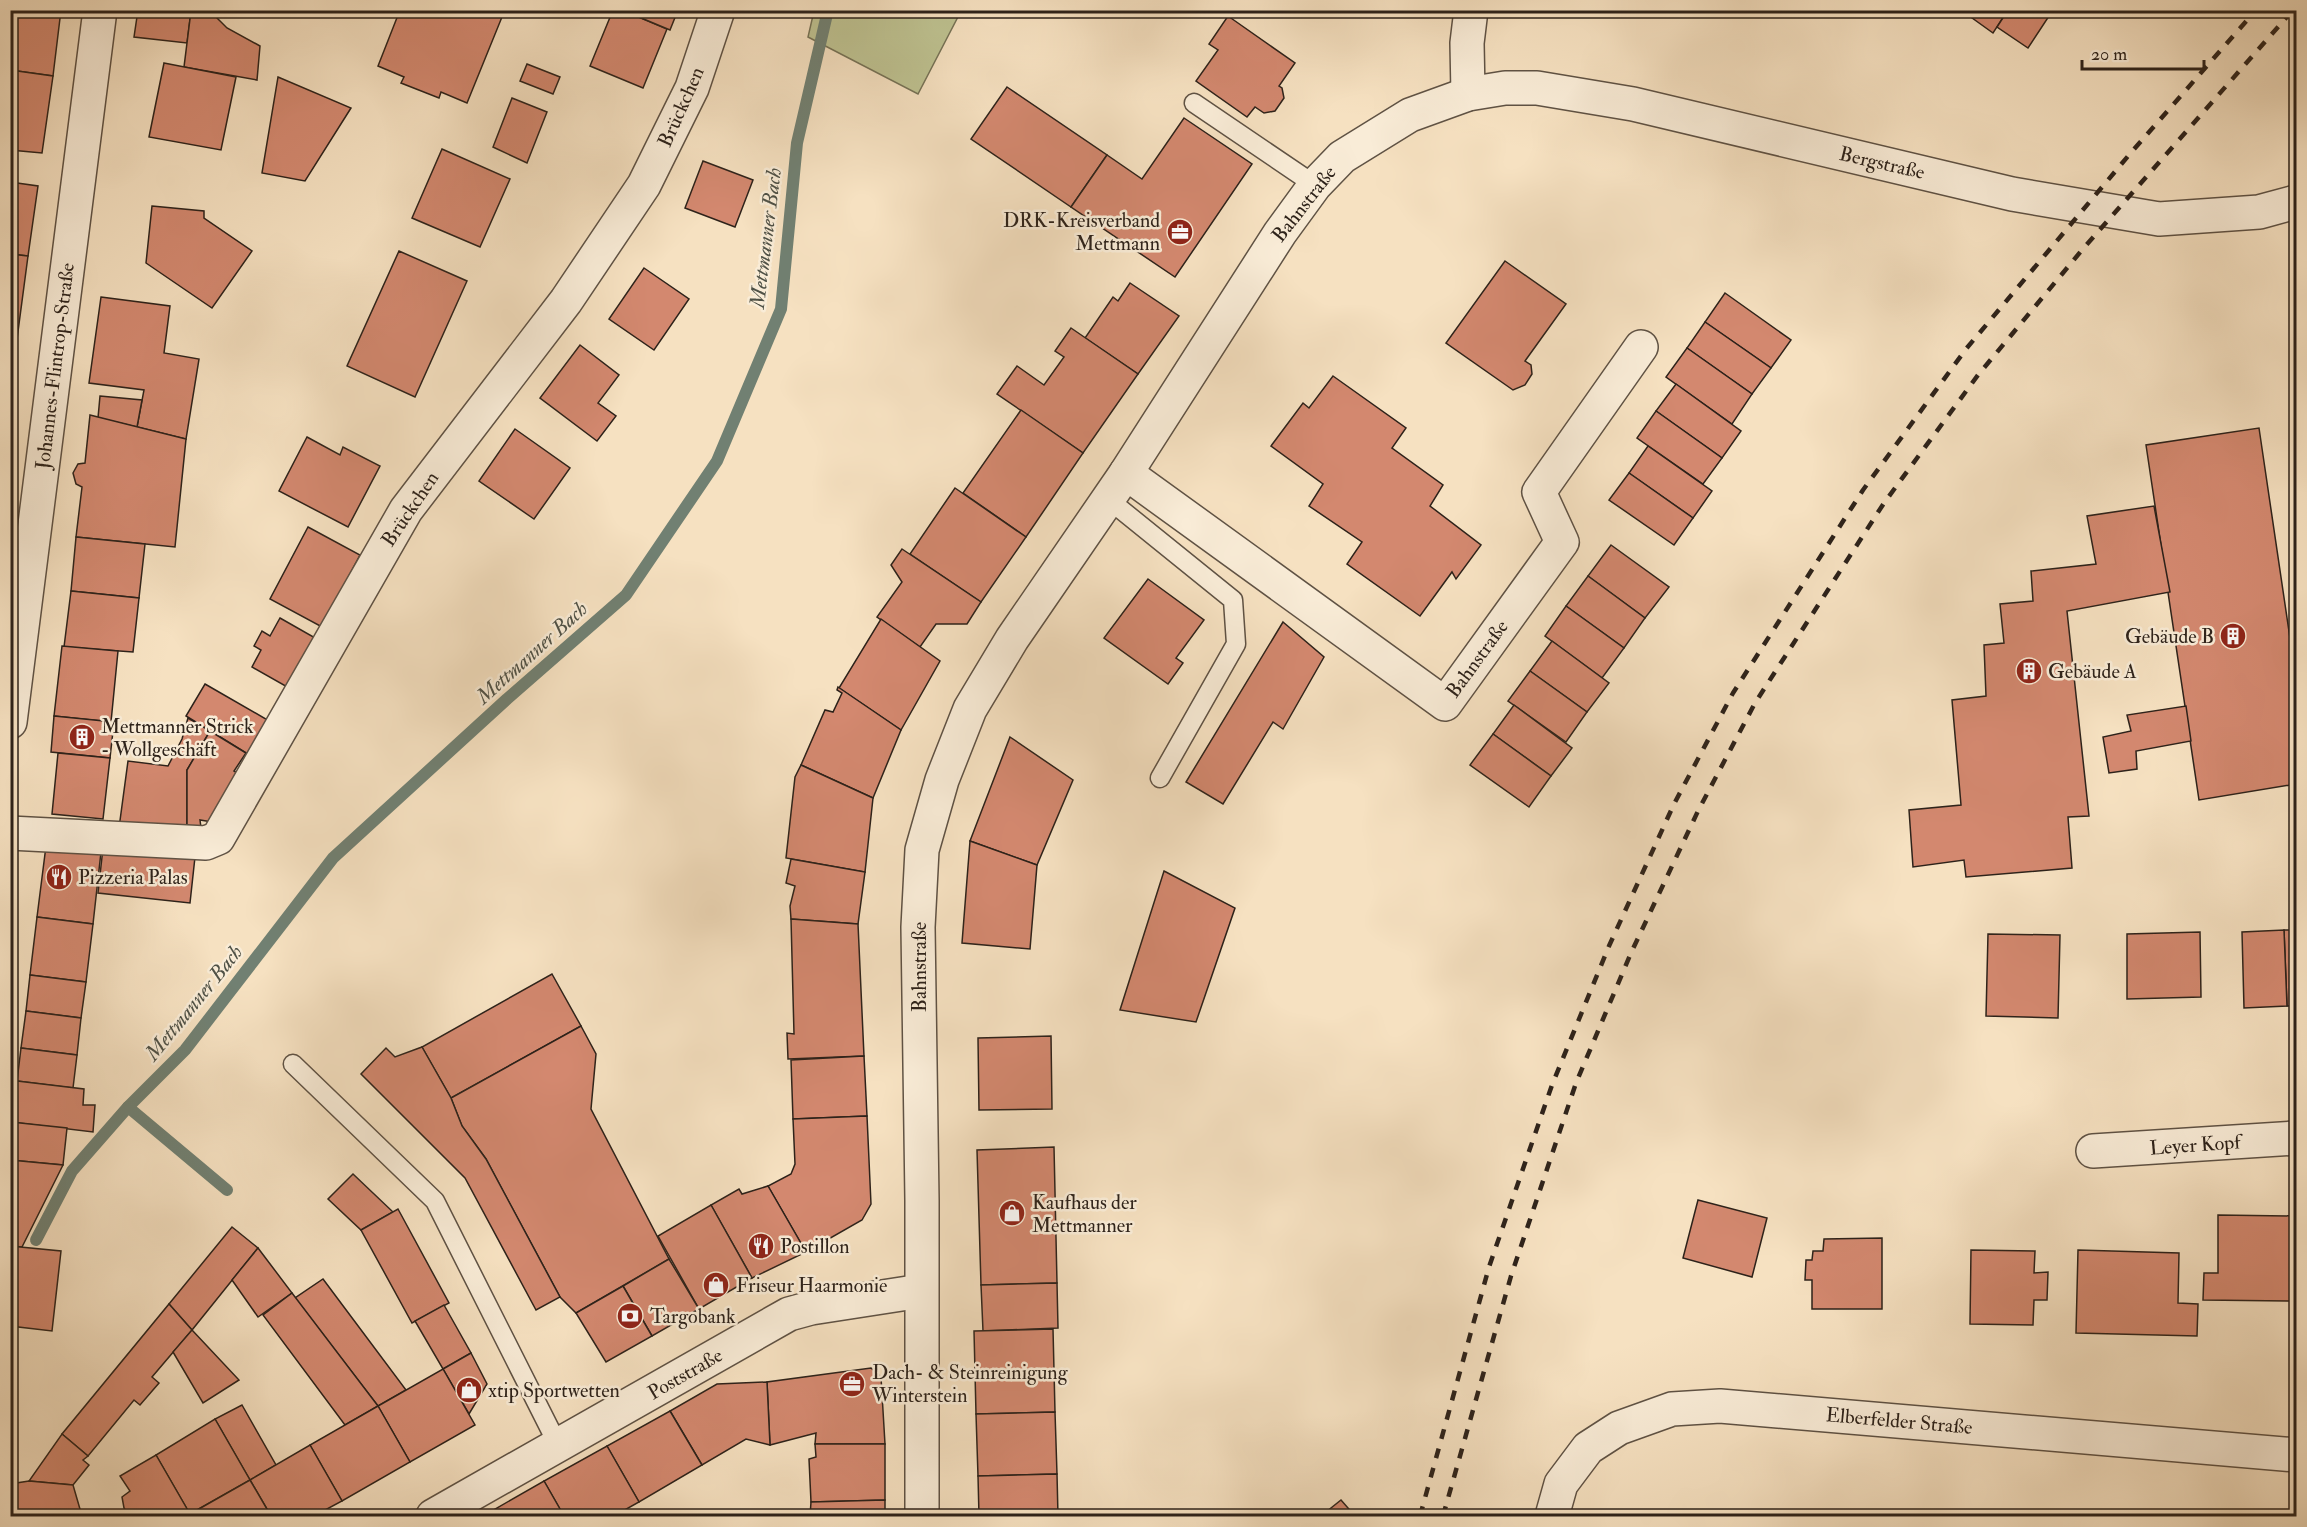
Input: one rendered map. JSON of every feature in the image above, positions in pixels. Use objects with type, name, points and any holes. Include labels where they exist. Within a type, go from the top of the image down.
[{"type":"street","name":"Johannes-Flintrop-Straße","points":[[10,722],[99,10]]},
{"type":"street","name":"Brückchen","points":[[10,833],[206,843],[218,837],[406,510],[566,301],[644,185],[692,88],[718,10]]},
{"type":"street","points":[[1468,94],[1467,44],[1472,10]]},
{"type":"street","name":"Bergstraße","points":[[1468,94],[1505,88],[1537,88],[1634,104],[2012,194],[2158,219],[2259,213],[2296,202]]},
{"type":"street","name":"Bahnstraße","points":[[922,1516],[918,927],[922,850],[942,780],[970,709],[1012,639],[1108,500],[1280,233],[1315,185],[1342,157],[1410,115],[1468,94]]},
{"type":"street","name":"Bahnstraße","points":[[1126,473],[1445,704],[1562,542],[1539,492],[1641,346]]},
{"type":"street","name":"Leyer Kopf","points":[[2093,1151],[2296,1138]]},
{"type":"street","name":"Poststraße","points":[[433,1516],[560,1447],[789,1314],[811,1308],[921,1291]]},
{"type":"street","name":"Elberfelder Straße","points":[[1552,1516],[1561,1484],[1588,1448],[1619,1428],[1672,1409],[1720,1406],[2296,1455]]},
{"type":"lane","points":[[1194,103],[1315,185]]},
{"type":"lane","points":[[1108,500],[1233,600],[1236,644],[1160,778]]},
{"type":"lane","points":[[293,1064],[435,1202],[560,1447]]},
{"type":"green space","points":[[814,10],[961,11],[918,94],[808,37]]},
{"type":"building","points":[[10,10],[61,10],[53,76],[10,70]]},
{"type":"building","points":[[138,10],[191,11],[187,43],[134,37]]},
{"type":"building","points":[[400,10],[486,10],[502,17],[467,103],[441,92],[439,98],[401,83],[404,77],[378,66]]},
{"type":"building","points":[[613,10],[622,10],[667,29],[643,88],[590,66]]},
{"type":"building","points":[[622,10],[678,10],[670,30]]},
{"type":"building","points":[[1961,10],[2008,10],[1993,33]]},
{"type":"building","points":[[2008,10],[2053,10],[2028,48],[1997,27]]},
{"type":"building","points":[[191,11],[212,13],[227,28],[260,46],[257,80],[184,67]]},
{"type":"building","points":[[1228,16],[1295,63],[1279,86],[1282,88],[1284,98],[1275,111],[1264,113],[1255,107],[1247,117],[1196,81],[1218,50],[1209,44]]},
{"type":"building","points":[[164,63],[236,77],[221,150],[149,137]]},
{"type":"building","points":[[527,64],[560,77],[553,94],[520,81]]},
{"type":"building","points":[[10,70],[53,76],[42,153],[10,150]]},
{"type":"building","points":[[278,77],[351,108],[305,181],[262,173]]},
{"type":"building","points":[[1007,87],[1107,155],[1071,207],[971,139]]},
{"type":"building","points":[[512,98],[547,112],[527,163],[493,147]]},
{"type":"building","points":[[1184,118],[1252,164],[1175,277],[1071,207],[1107,155],[1142,179]]},
{"type":"building","points":[[442,149],[510,179],[480,247],[412,218]]},
{"type":"building","points":[[703,161],[753,180],[735,227],[685,208]]},
{"type":"building","points":[[10,182],[38,186],[28,256],[10,254]]},
{"type":"building","points":[[152,206],[204,211],[204,218],[252,251],[212,308],[146,263]]},
{"type":"building","points":[[399,251],[467,281],[415,397],[347,366]]},
{"type":"building","points":[[10,254],[28,256],[15,354],[10,353]]},
{"type":"building","points":[[1505,261],[1566,304],[1525,361],[1531,365],[1532,374],[1525,385],[1513,390],[1446,343]]},
{"type":"building","points":[[644,268],[689,299],[654,350],[609,319]]},
{"type":"building","points":[[1130,283],[1179,316],[1138,374],[1085,338],[1113,297],[1118,301]]},
{"type":"building","points":[[1725,293],[1791,340],[1771,368],[1705,322]]},
{"type":"building","points":[[101,297],[170,306],[164,353],[199,359],[186,439],[137,427],[144,390],[89,383]]},
{"type":"building","points":[[1705,322],[1771,368],[1752,394],[1687,348]]},
{"type":"building","points":[[1071,328],[1138,374],[1083,453],[997,394],[1017,366],[1044,385],[1064,357],[1055,351]]},
{"type":"building","points":[[580,345],[619,375],[598,403],[616,416],[597,441],[540,398]]},
{"type":"building","points":[[1687,348],[1752,394],[1732,424],[1666,377]]},
{"type":"building","points":[[10,353],[15,354],[10,389]]},
{"type":"building","points":[[1333,376],[1406,428],[1392,448],[1443,485],[1430,506],[1481,545],[1456,579],[1452,572],[1420,616],[1347,564],[1362,542],[1309,506],[1323,484],[1271,446],[1303,403],[1309,408]]},
{"type":"building","points":[[1676,384],[1741,431],[1722,458],[1656,411]]},
{"type":"building","points":[[100,396],[142,400],[137,427],[98,418]]},
{"type":"building","points":[[1021,410],[1083,453],[1026,537],[963,493]]},
{"type":"building","points":[[1656,411],[1722,458],[1703,484],[1637,438]]},
{"type":"building","points":[[90,415],[186,439],[175,547],[76,537],[82,487],[76,484],[73,473],[78,464],[85,463]]},
{"type":"building","name":"Gebäude B","points":[[2259,428],[2296,679],[2296,784],[2199,800],[2146,445]]},
{"type":"building","points":[[515,429],[570,468],[534,519],[479,481]]},
{"type":"building","points":[[307,437],[340,455],[343,447],[380,466],[348,527],[279,491]]},
{"type":"building","points":[[1648,446],[1712,491],[1693,518],[1629,473]]},
{"type":"building","points":[[1629,473],[1693,518],[1674,545],[1609,500]]},
{"type":"building","points":[[955,488],[1026,537],[981,602],[910,554]]},
{"type":"building","name":"Gebäude A","points":[[2154,506],[2170,592],[2067,611],[2089,816],[2068,817],[2072,868],[1966,877],[1964,860],[1913,867],[1909,810],[1961,805],[1952,700],[1986,696],[1984,645],[2004,643],[2000,604],[2033,601],[2031,571],[2096,564],[2087,516]]},
{"type":"building","points":[[308,527],[360,555],[322,627],[270,599]]},
{"type":"building","points":[[76,537],[145,544],[139,598],[71,591]]},
{"type":"building","points":[[1611,545],[1669,587],[1645,618],[1588,576]]},
{"type":"building","points":[[902,549],[981,602],[967,624],[936,624],[920,647],[877,617],[902,582],[891,565]]},
{"type":"building","points":[[1588,576],[1645,618],[1624,648],[1566,606]]},
{"type":"building","points":[[1148,579],[1204,620],[1176,658],[1183,663],[1168,684],[1104,638]]},
{"type":"building","points":[[71,591],[139,598],[133,652],[64,647]]},
{"type":"building","points":[[1566,606],[1624,648],[1602,678],[1545,636]]},
{"type":"building","points":[[280,618],[317,639],[289,688],[252,667],[261,650],[254,646],[262,631],[270,636]]},
{"type":"building","points":[[881,619],[940,661],[901,730],[839,688]]},
{"type":"building","points":[[1283,622],[1324,657],[1283,729],[1273,722],[1223,804],[1186,782]]},
{"type":"building","points":[[1552,641],[1609,683],[1587,712],[1530,671]]},
{"type":"building","points":[[62,646],[118,651],[111,722],[54,716]]},
{"type":"building","points":[[1530,671],[1587,712],[1566,742],[1508,701]]},
{"type":"building","points":[[205,684],[271,722],[251,756],[186,716]]},
{"type":"building","points":[[838,687],[901,730],[873,798],[801,765],[825,710],[833,712],[842,693],[837,690]]},
{"type":"building","points":[[1514,705],[1572,748],[1551,776],[1493,734]]},
{"type":"building","points":[[2186,706],[2191,741],[2136,751],[2137,769],[2109,773],[2103,737],[2131,731],[2127,715]]},
{"type":"building","name":"Mettmanner Strick - Wollgeschäft","points":[[54,716],[114,722],[110,758],[51,752]]},
{"type":"building","points":[[188,718],[210,731],[187,770],[187,828],[119,828],[128,761],[168,766],[182,739]]},
{"type":"building","points":[[210,731],[246,753],[234,771],[239,774],[212,822],[200,820],[201,828],[187,828],[187,770]]},
{"type":"building","points":[[1493,734],[1551,776],[1529,807],[1470,765]]},
{"type":"building","points":[[1010,737],[1073,780],[1037,865],[970,841]]},
{"type":"building","points":[[58,753],[110,758],[103,819],[52,814]]},
{"type":"building","points":[[801,765],[873,798],[865,872],[786,858],[795,777]]},
{"type":"building","points":[[970,841],[1037,865],[1030,949],[962,943]]},
{"type":"building","points":[[46,846],[101,852],[93,924],[37,917]]},
{"type":"building","points":[[103,848],[195,857],[190,903],[98,893]]},
{"type":"building","points":[[791,859],[865,872],[858,924],[791,919],[790,906],[795,886],[786,883]]},
{"type":"building","points":[[1164,871],[1235,908],[1196,1022],[1120,1010]]},
{"type":"building","points":[[37,917],[93,924],[86,982],[30,975]]},
{"type":"building","points":[[791,919],[858,924],[864,1056],[788,1059],[787,1033],[794,1034]]},
{"type":"building","points":[[2284,930],[2296,930],[2296,1006],[2287,1006]]},
{"type":"building","points":[[2284,930],[2287,1006],[2244,1008],[2242,932]]},
{"type":"building","points":[[2200,932],[2201,997],[2127,999],[2127,934]]},
{"type":"building","points":[[1988,934],[2060,935],[2058,1018],[1986,1016]]},
{"type":"building","points":[[552,974],[581,1026],[451,1098],[422,1047]]},
{"type":"building","points":[[30,975],[86,982],[81,1018],[26,1011]]},
{"type":"building","points":[[26,1011],[81,1018],[77,1055],[21,1048]]},
{"type":"building","points":[[581,1026],[596,1054],[591,1109],[669,1259],[576,1313],[560,1297],[486,1159],[462,1126],[451,1098]]},
{"type":"building","points":[[1051,1036],[1052,1109],[979,1110],[978,1038]]},
{"type":"building","points":[[422,1047],[451,1098],[462,1126],[486,1159],[560,1297],[536,1310],[465,1178],[361,1074],[386,1048],[395,1057]]},
{"type":"building","points":[[21,1048],[77,1055],[73,1088],[17,1081]]},
{"type":"building","points":[[864,1056],[867,1116],[793,1119],[791,1060]]},
{"type":"building","points":[[17,1081],[84,1089],[83,1105],[95,1105],[93,1132],[11,1122]]},
{"type":"building","points":[[867,1116],[871,1204],[862,1220],[806,1252],[768,1186],[791,1174],[795,1164],[793,1119]]},
{"type":"building","points":[[11,1122],[67,1128],[63,1165],[10,1160]]},
{"type":"building","points":[[1054,1147],[1057,1283],[981,1285],[977,1150]]},
{"type":"building","points":[[10,1160],[63,1165],[22,1247],[10,1246]]},
{"type":"building","points":[[353,1174],[393,1212],[361,1230],[328,1199]]},
{"type":"building","points":[[768,1186],[806,1252],[752,1278],[711,1205],[739,1189],[742,1194]]},
{"type":"building","points":[[1698,1200],[1767,1218],[1752,1277],[1683,1258]]},
{"type":"building","points":[[711,1205],[752,1278],[699,1309],[658,1236]]},
{"type":"building","points":[[398,1209],[449,1303],[412,1323],[361,1230]]},
{"type":"building","points":[[2218,1215],[2296,1216],[2296,1301],[2203,1300],[2204,1273],[2218,1273]]},
{"type":"building","points":[[232,1227],[258,1248],[192,1330],[169,1304]]},
{"type":"building","points":[[1882,1238],[1882,1309],[1812,1309],[1812,1280],[1805,1280],[1806,1260],[1812,1260],[1813,1251],[1823,1251],[1824,1239]]},
{"type":"building","points":[[10,1246],[61,1251],[52,1331],[10,1326]]},
{"type":"building","points":[[258,1248],[292,1293],[258,1317],[232,1280]]},
{"type":"building","points":[[1971,1250],[2035,1251],[2034,1273],[2048,1272],[2047,1300],[2034,1300],[2033,1325],[1970,1324]]},
{"type":"building","points":[[2078,1250],[2179,1253],[2178,1303],[2198,1304],[2197,1336],[2076,1333]]},
{"type":"building","points":[[669,1259],[699,1309],[652,1336],[623,1286]]},
{"type":"building","points":[[323,1279],[406,1390],[378,1406],[295,1298]]},
{"type":"building","points":[[1057,1283],[1058,1328],[983,1331],[981,1285]]},
{"type":"building","points":[[623,1286],[652,1336],[606,1362],[576,1313]]},
{"type":"building","points":[[292,1293],[378,1406],[345,1425],[263,1315]]},
{"type":"building","points":[[169,1304],[192,1330],[152,1377],[159,1383],[140,1405],[134,1400],[88,1456],[62,1434]]},
{"type":"building","points":[[444,1305],[471,1353],[443,1369],[415,1321]]},
{"type":"building","points":[[1053,1329],[1055,1412],[976,1414],[974,1331]]},
{"type":"building","points":[[192,1330],[239,1380],[203,1403],[173,1352]]},
{"type":"building","points":[[471,1353],[487,1384],[469,1414],[443,1369]]},
{"type":"building","points":[[871,1368],[881,1377],[885,1444],[815,1444],[816,1433],[770,1445],[767,1382]]},
{"type":"building","points":[[443,1369],[475,1425],[410,1462],[378,1406]]},
{"type":"building","points":[[767,1382],[770,1445],[746,1439],[702,1465],[670,1411],[717,1384]]},
{"type":"building","points":[[242,1405],[276,1465],[250,1480],[215,1419]]},
{"type":"building","points":[[378,1406],[410,1462],[342,1501],[310,1445]]},
{"type":"building","points":[[670,1411],[702,1465],[639,1502],[607,1446]]},
{"type":"building","points":[[1055,1412],[1057,1474],[978,1476],[976,1414]]},
{"type":"building","points":[[215,1419],[250,1480],[190,1514],[156,1455]]},
{"type":"building","points":[[62,1434],[88,1456],[83,1460],[89,1465],[73,1485],[29,1481]]},
{"type":"building","points":[[815,1444],[885,1444],[885,1500],[811,1502],[809,1459],[816,1457]]},
{"type":"building","points":[[310,1445],[342,1501],[314,1516],[271,1516],[250,1480]]},
{"type":"building","points":[[607,1446],[639,1502],[614,1516],[564,1516],[544,1481]]},
{"type":"building","points":[[156,1455],[190,1514],[185,1516],[129,1516],[124,1508],[122,1497],[130,1491],[120,1476]]},
{"type":"building","points":[[1057,1474],[1058,1516],[979,1516],[978,1476]]},
{"type":"building","points":[[250,1480],[271,1516],[192,1516],[190,1514]]},
{"type":"building","points":[[29,1481],[73,1485],[82,1516],[10,1516],[10,1484]]},
{"type":"building","points":[[544,1481],[564,1516],[483,1516]]},
{"type":"building","points":[[885,1500],[885,1516],[810,1516],[811,1502]]},
{"type":"building","points":[[1341,1500],[1355,1516],[1321,1516]]},
{"type":"building","points":[[1654,1512],[1687,1516],[1654,1516]]},
{"type":"waterway","name":"Mettmanner Bach","points":[[227,1190],[128,1107],[185,1050],[333,858],[507,699],[626,595],[717,461],[781,309],[797,143],[828,10]]},
{"type":"waterway","points":[[36,1240],[72,1171],[128,1107]]},
{"type":"railway","points":[[1420,1516],[1489,1267],[1552,1085],[1609,946],[1674,804],[1733,693],[1863,490],[1966,349],[2129,155],[2256,10]]},
{"type":"railway","points":[[1443,1516],[1511,1276],[1576,1083],[1631,953],[1698,811],[1755,703],[1884,503],[1978,375],[2082,250],[2293,10]]},
{"type":"place","name":"DRK-Kreisverband Mettmann","points":[[1180,232]]},
{"type":"place","name":"Gebäude B","points":[[2233,636]]},
{"type":"place","name":"Gebäude A","points":[[2029,671]]},
{"type":"place","name":"Mettmanner Strick - Wollgeschäft","points":[[82,737]]},
{"type":"place","name":"Pizzeria Palas","points":[[59,877]]},
{"type":"place","name":"Kaufhaus der Mettmanner","points":[[1012,1213]]},
{"type":"place","name":"Postillon","points":[[761,1246]]},
{"type":"place","name":"Friseur Haarmonie","points":[[716,1285]]},
{"type":"place","name":"Targobank","points":[[630,1316]]},
{"type":"place","name":"Dach- & Steinreinigung Winterstein","points":[[852,1384]]},
{"type":"place","name":"xtip Sportwetten","points":[[469,1390]]}]
